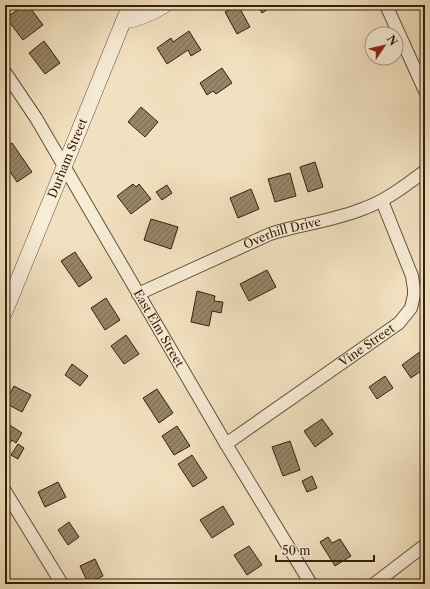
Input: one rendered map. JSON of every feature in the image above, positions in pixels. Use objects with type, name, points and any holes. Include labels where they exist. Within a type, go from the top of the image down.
[{"type":"street","name":"Durham Street","points":[[5,312],[130,5]]},
{"type":"street","points":[[124,20],[132,20],[146,16],[165,5]]},
{"type":"street","points":[[386,5],[425,91]]},
{"type":"street","name":"East Elm Street","points":[[5,72],[36,118],[226,444],[311,584]]},
{"type":"street","name":"Overhill Drive","points":[[138,294],[270,234],[364,209],[382,201],[425,172]]},
{"type":"street","name":"Vine Street","points":[[226,444],[399,323],[410,308],[414,295],[412,276],[382,201]]},
{"type":"street","points":[[5,491],[62,584]]},
{"type":"street","points":[[374,584],[425,545]]},
{"type":"building","points":[[24,5],[28,5],[43,25],[23,40],[6,18]]},
{"type":"building","points":[[238,5],[250,27],[237,34],[225,12]]},
{"type":"building","points":[[257,5],[274,5],[262,13]]},
{"type":"building","points":[[189,31],[201,50],[191,56],[188,50],[167,64],[157,48],[171,38],[173,42]]},
{"type":"building","points":[[44,41],[60,63],[45,74],[29,53]]},
{"type":"building","points":[[222,68],[232,83],[216,94],[213,91],[207,95],[200,83]]},
{"type":"building","points":[[141,107],[158,122],[145,137],[128,122]]},
{"type":"building","points":[[12,143],[32,172],[17,182],[5,164],[5,147]]},
{"type":"building","points":[[315,162],[323,187],[308,192],[300,167]]},
{"type":"building","points":[[290,173],[296,196],[275,202],[268,179]]},
{"type":"building","points":[[133,184],[136,187],[139,184],[151,199],[131,214],[117,196]]},
{"type":"building","points":[[167,185],[172,193],[162,200],[156,192]]},
{"type":"building","points":[[251,189],[259,209],[238,218],[230,198]]},
{"type":"building","points":[[151,219],[178,227],[171,249],[144,240]]},
{"type":"building","points":[[75,252],[92,278],[79,287],[61,261]]},
{"type":"building","points":[[267,270],[276,287],[249,301],[240,284]]},
{"type":"building","points":[[197,291],[215,296],[214,301],[223,302],[221,313],[212,311],[209,326],[191,322]]},
{"type":"building","points":[[106,298],[120,320],[105,330],[91,308]]},
{"type":"building","points":[[126,335],[139,354],[124,364],[111,346]]},
{"type":"building","points":[[421,351],[425,358],[425,368],[411,378],[402,365]]},
{"type":"building","points":[[72,364],[88,376],[80,386],[65,375]]},
{"type":"building","points":[[385,376],[393,388],[377,399],[369,387]]},
{"type":"building","points":[[14,386],[31,395],[22,412],[5,403]]},
{"type":"building","points":[[157,389],[173,413],[159,423],[143,398]]},
{"type":"building","points":[[322,419],[333,434],[315,447],[304,431]]},
{"type":"building","points":[[5,422],[22,433],[16,443],[12,440],[7,447],[5,445]]},
{"type":"building","points":[[177,426],[190,446],[174,455],[162,436]]},
{"type":"building","points":[[290,441],[300,470],[283,476],[272,447]]},
{"type":"building","points":[[18,444],[24,448],[18,459],[11,455]]},
{"type":"building","points":[[192,455],[207,478],[193,487],[178,464]]},
{"type":"building","points":[[312,476],[317,488],[307,492],[302,481]]},
{"type":"building","points":[[58,482],[66,497],[45,507],[38,492]]},
{"type":"building","points":[[223,506],[234,524],[212,538],[200,520]]},
{"type":"building","points":[[69,522],[79,537],[68,545],[58,530]]},
{"type":"building","points":[[328,537],[332,543],[340,539],[351,556],[335,566],[320,542]]},
{"type":"building","points":[[249,546],[262,565],[247,575],[234,555]]},
{"type":"building","points":[[95,559],[103,576],[88,583],[80,566]]}]
